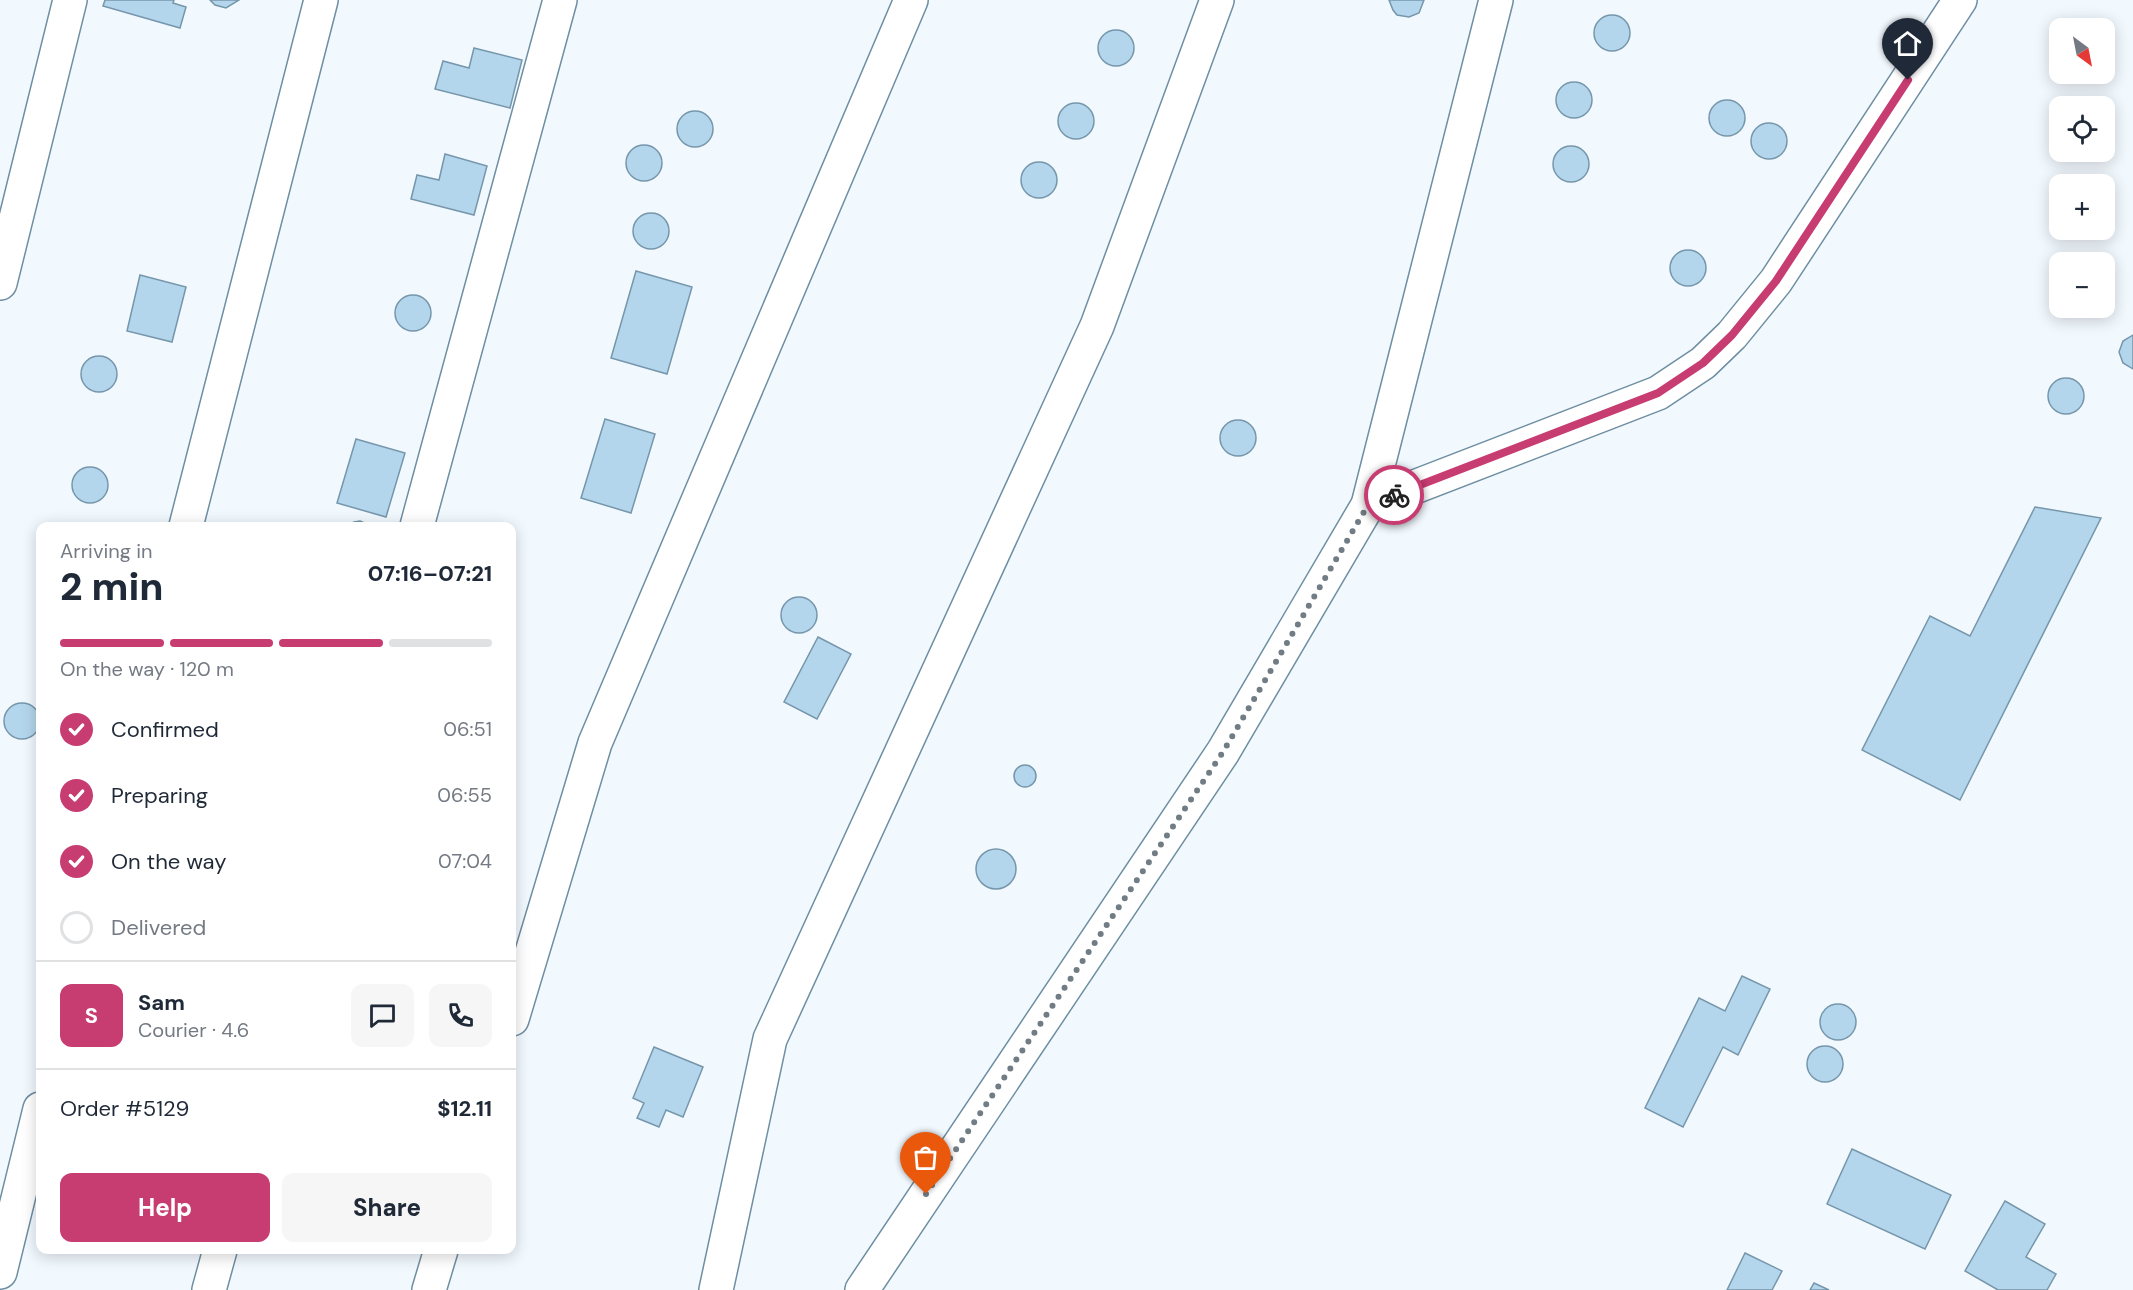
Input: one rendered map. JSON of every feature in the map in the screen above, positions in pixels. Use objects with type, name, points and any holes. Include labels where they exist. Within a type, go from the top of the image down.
[{"type":"street","points":[[0,283],[70,0]]},
{"type":"street","points":[[187,522],[321,0]]},
{"type":"street","points":[[418,522],[560,0]]},
{"type":"street","points":[[516,1006],[595,743],[911,0]]},
{"type":"street","points":[[716,1290],[770,1039],[1097,326],[1217,0]]},
{"type":"street","points":[[862,1290],[1223,752],[1368,505],[1496,0]]},
{"type":"street","points":[[1368,505],[1658,393],[1703,363],[1732,335],[1776,281],[1960,0]]},
{"type":"street","points":[[0,1272],[36,1125]]},
{"type":"street","points":[[209,1290],[219,1254]]},
{"type":"street","points":[[429,1290],[440,1254]]},
{"type":"building","points":[[105,0],[174,0],[173,3],[186,7],[180,28],[103,6]]},
{"type":"building","points":[[210,0],[239,0],[226,8],[215,5]]},
{"type":"building","points":[[1389,0],[1424,0],[1419,13],[1409,17],[1397,15]]},
{"type":"building","points":[[1612,15],[1625,20],[1630,33],[1625,46],[1612,51],[1599,46],[1594,33],[1599,20]]},
{"type":"building","points":[[1116,30],[1129,35],[1134,48],[1129,61],[1116,66],[1103,61],[1098,48],[1103,35]]},
{"type":"building","points":[[474,48],[522,60],[510,108],[435,89],[443,61],[469,68]]},
{"type":"building","points":[[1574,82],[1587,87],[1592,100],[1587,113],[1574,118],[1561,113],[1556,100],[1561,87]]},
{"type":"building","points":[[1727,100],[1740,105],[1745,118],[1740,131],[1727,136],[1714,131],[1709,118],[1714,105]]},
{"type":"building","points":[[1076,103],[1089,108],[1094,121],[1089,134],[1076,139],[1063,134],[1058,121],[1063,108]]},
{"type":"building","points":[[695,111],[708,116],[713,129],[708,142],[695,147],[682,142],[677,129],[682,116]]},
{"type":"building","points":[[1769,123],[1782,128],[1787,141],[1782,154],[1769,159],[1756,154],[1751,141],[1756,128]]},
{"type":"building","points":[[644,145],[657,150],[662,163],[657,176],[644,181],[631,176],[626,163],[631,150]]},
{"type":"building","points":[[1571,146],[1584,151],[1589,164],[1584,177],[1571,182],[1558,177],[1553,164],[1558,151]]},
{"type":"building","points":[[445,154],[487,166],[474,215],[411,199],[417,175],[439,180]]},
{"type":"building","points":[[1039,162],[1052,167],[1057,180],[1052,193],[1039,198],[1026,193],[1021,180],[1026,167]]},
{"type":"building","points":[[651,213],[664,218],[669,231],[664,244],[651,249],[638,244],[633,231],[638,218]]},
{"type":"building","points":[[1688,250],[1701,255],[1706,268],[1701,281],[1688,286],[1675,281],[1670,268],[1675,255]]},
{"type":"building","points":[[636,271],[692,287],[667,374],[611,358]]},
{"type":"building","points":[[140,275],[186,287],[172,342],[127,331]]},
{"type":"building","points":[[413,295],[426,300],[431,313],[426,326],[413,331],[400,326],[395,313],[400,300]]},
{"type":"building","points":[[2133,335],[2133,369],[2123,363],[2119,352],[2123,341]]},
{"type":"building","points":[[99,356],[112,361],[117,374],[112,387],[99,392],[86,387],[81,374],[86,361]]},
{"type":"building","points":[[2066,378],[2079,383],[2084,396],[2079,409],[2066,414],[2053,409],[2048,396],[2053,383]]},
{"type":"building","points":[[605,419],[655,434],[631,513],[581,498]]},
{"type":"building","points":[[1238,420],[1251,425],[1256,438],[1251,451],[1238,456],[1225,451],[1220,438],[1225,425]]},
{"type":"building","points":[[356,439],[405,453],[386,517],[337,503]]},
{"type":"building","points":[[90,467],[103,472],[108,485],[103,498],[90,503],[77,498],[72,485],[77,472]]},
{"type":"building","points":[[2035,507],[2101,518],[1960,800],[1862,750],[1930,616],[1970,636]]},
{"type":"building","points":[[799,597],[812,602],[817,615],[812,628],[799,633],[786,628],[781,615],[786,602]]},
{"type":"building","points":[[818,637],[851,654],[817,719],[784,702]]},
{"type":"building","points":[[22,703],[35,708],[35,734],[22,739],[9,734],[4,721],[9,708]]},
{"type":"building","points":[[1025,765],[1033,768],[1036,776],[1033,784],[1025,787],[1017,784],[1014,776],[1017,768]]},
{"type":"building","points":[[996,849],[1010,855],[1016,869],[1010,883],[996,889],[982,883],[976,869],[982,855]]},
{"type":"building","points":[[1742,976],[1770,989],[1738,1055],[1723,1047],[1683,1127],[1645,1108],[1699,998],[1725,1011]]},
{"type":"building","points":[[1838,1004],[1851,1009],[1856,1022],[1851,1035],[1838,1040],[1825,1035],[1820,1022],[1825,1009]]},
{"type":"building","points":[[1825,1046],[1838,1051],[1843,1064],[1838,1077],[1825,1082],[1812,1077],[1807,1064],[1812,1051]]},
{"type":"building","points":[[654,1047],[703,1067],[683,1117],[666,1110],[659,1127],[637,1118],[644,1103],[633,1098]]},
{"type":"building","points":[[1852,1149],[1951,1195],[1925,1249],[1827,1204]]},
{"type":"building","points":[[2005,1201],[2045,1224],[2026,1257],[2056,1274],[2047,1290],[1998,1290],[1965,1271]]},
{"type":"building","points":[[1745,1253],[1782,1271],[1772,1290],[1727,1290]]},
{"type":"building","points":[[1814,1283],[1829,1290],[1810,1290]]},
{"type":"way so far","points":[[926,1194],[1223,752],[1368,505],[1394,495]]},
{"type":"route","points":[[1394,495],[1658,393],[1703,363],[1732,335],[1776,281],[1908,80]]}]
